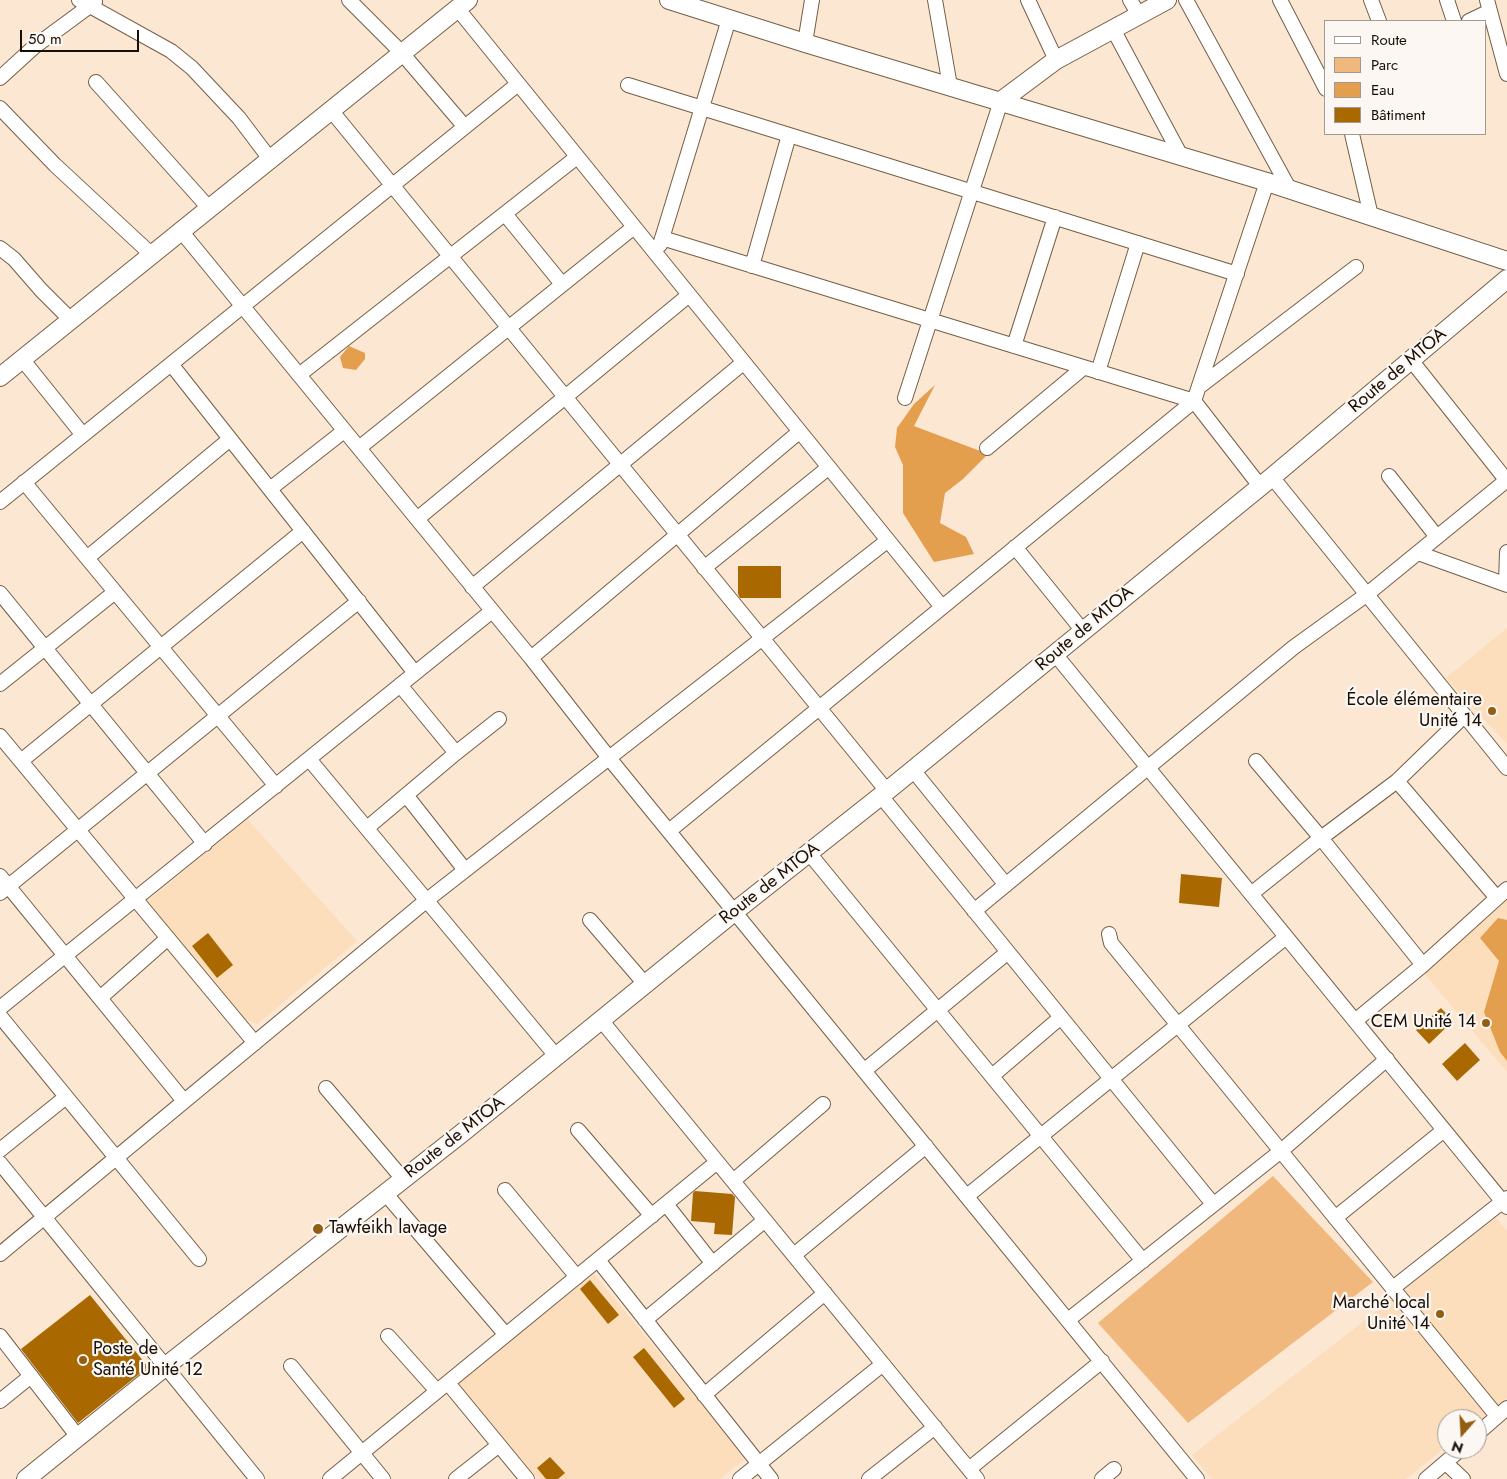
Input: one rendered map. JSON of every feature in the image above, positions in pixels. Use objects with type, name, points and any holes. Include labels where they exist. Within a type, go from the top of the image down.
[{"type":"street","points":[[350,0],[401,52],[465,127]]},
{"type":"street","points":[[669,0],[805,43],[1267,182],[1507,260]]},
{"type":"street","points":[[805,43],[812,0]]},
{"type":"street","points":[[935,0],[950,86]]},
{"type":"street","points":[[1028,0],[1056,60]]},
{"type":"street","points":[[905,398],[1001,101],[1056,60],[1112,29],[1135,7],[1167,0]]},
{"type":"street","points":[[1186,0],[1290,190]]},
{"type":"street","points":[[1280,0],[1324,84]]},
{"type":"street","points":[[1371,0],[1379,20]]},
{"type":"street","points":[[1447,0],[1454,20]]},
{"type":"street","points":[[0,78],[89,2],[171,51],[192,68],[239,118],[270,159]]},
{"type":"street","points":[[0,377],[462,4],[518,84],[942,608]]},
{"type":"street","points":[[1470,20],[1489,6],[1507,74]]},
{"type":"street","points":[[657,255],[729,19]]},
{"type":"street","points":[[1112,29],[1181,156]]},
{"type":"street","points":[[96,82],[209,208]]},
{"type":"street","points":[[0,502],[518,84]]},
{"type":"street","points":[[628,85],[1237,274]]},
{"type":"street","points":[[0,108],[55,165],[151,254]]},
{"type":"street","points":[[330,109],[819,708],[974,911],[1213,1204]]},
{"type":"street","points":[[752,266],[789,135]]},
{"type":"street","points":[[1352,135],[1371,216]]},
{"type":"street","points":[[299,376],[577,157]]},
{"type":"street","points":[[669,830],[1194,402],[1267,182]]},
{"type":"street","points":[[505,214],[562,284]]},
{"type":"street","points":[[1014,346],[1055,217]]},
{"type":"street","points":[[358,448],[634,227]]},
{"type":"street","points":[[181,231],[531,658],[609,758],[1197,1479]]},
{"type":"street","points":[[662,238],[1194,402],[1366,595],[1507,768]]},
{"type":"street","points":[[1098,372],[1138,243]]},
{"type":"street","points":[[0,248],[14,259],[71,320]]},
{"type":"street","points":[[1199,387],[1356,267]]},
{"type":"street","name":"Route de MTOA","points":[[26,1479],[884,794],[1266,482],[1507,279]]},
{"type":"street","points":[[417,519],[689,295]]},
{"type":"street","points":[[22,359],[83,435]]},
{"type":"street","points":[[974,911],[1294,647],[1366,595],[1507,481],[1411,360]]},
{"type":"street","points":[[472,587],[744,363]]},
{"type":"street","points":[[171,364],[415,673]]},
{"type":"street","points":[[987,448],[1084,368]]},
{"type":"street","points":[[270,489],[344,431]]},
{"type":"street","points":[[531,658],[799,432]]},
{"type":"street","points":[[87,558],[230,439]]},
{"type":"street","points":[[704,568],[828,468]]},
{"type":"street","points":[[1389,476],[1437,538]]},
{"type":"street","points":[[24,482],[276,786]]},
{"type":"street","points":[[21,761],[303,531]]},
{"type":"street","points":[[1,1251],[427,900],[887,540]]},
{"type":"street","points":[[1015,548],[1083,631]]},
{"type":"street","points":[[1418,553],[1506,584],[1507,552]]},
{"type":"street","points":[[0,684],[115,592]]},
{"type":"street","points":[[0,593],[205,844]]},
{"type":"street","points":[[184,1101],[65,956],[3,885],[78,830],[359,601]]},
{"type":"street","points":[[0,1008],[492,611]]},
{"type":"street","points":[[1055,654],[1444,1130],[1506,1202],[1393,1288]]},
{"type":"street","points":[[400,685],[456,753]]},
{"type":"street","points":[[1251,894],[1397,781],[1464,716]]},
{"type":"street","points":[[367,828],[499,719]]},
{"type":"street","points":[[0,736],[255,1043]]},
{"type":"street","points":[[309,759],[556,1056]]},
{"type":"street","points":[[1256,761],[1321,838],[1423,965]]},
{"type":"street","points":[[913,770],[1006,885]]},
{"type":"street","points":[[1355,1021],[1423,965],[1502,894],[1397,781]]},
{"type":"street","points":[[406,796],[465,870]]},
{"type":"street","points":[[809,853],[1143,1260]]},
{"type":"street","points":[[590,920],[645,984]]},
{"type":"street","points":[[1109,934],[1111,943],[1335,1218],[1393,1288],[1502,1412],[1487,1425]]},
{"type":"street","points":[[967,1196],[1286,937]]},
{"type":"street","points":[[100,998],[168,938]]},
{"type":"street","points":[[865,1070],[1008,952]]},
{"type":"street","points":[[0,1016],[199,1259]]},
{"type":"street","points":[[992,1076],[1061,1017]]},
{"type":"street","points":[[601,1020],[973,1474],[1102,1361]]},
{"type":"street","points":[[1068,1320],[1281,1150],[1387,1059]]},
{"type":"street","points":[[326,1088],[403,1179]]},
{"type":"street","points":[[0,1150],[66,1097]]},
{"type":"street","points":[[733,1181],[823,1104]]},
{"type":"street","points":[[578,1130],[652,1216]]},
{"type":"street","points":[[1335,1218],[1444,1130]]},
{"type":"street","points":[[794,1255],[926,1146]]},
{"type":"street","points":[[330,1479],[718,1162]]},
{"type":"street","points":[[0,1163],[257,1479]]},
{"type":"street","points":[[505,1190],[576,1277]]},
{"type":"street","points":[[385,1193],[506,1334]]},
{"type":"street","points":[[666,1204],[712,1264]]},
{"type":"street","points":[[645,1320],[765,1220]]},
{"type":"street","points":[[598,1260],[771,1479]]},
{"type":"street","points":[[704,1394],[825,1293]]},
{"type":"street","points":[[0,1336],[78,1437]]},
{"type":"street","points":[[388,1336],[443,1387],[499,1445],[527,1479]]},
{"type":"street","points":[[740,1479],[883,1364]]},
{"type":"street","points":[[291,1366],[383,1479]]},
{"type":"street","points":[[0,1401],[31,1376]]},
{"type":"street","points":[[869,1479],[935,1427]]},
{"type":"street","points":[[456,1479],[499,1445]]},
{"type":"street","points":[[1426,1479],[1450,1459]]},
{"type":"street","points":[[1446,1463],[1463,1479]]},
{"type":"street","points":[[1102,1479],[1114,1469]]},
{"type":"shaded area","name":"École élémentaire Unité 14","points":[[1507,628],[1507,744],[1446,678]]},
{"type":"shaded area","points":[[247,819],[357,941],[257,1024],[239,1016],[144,904]]},
{"type":"shaded area","name":"CEM Unité 14","points":[[1507,900],[1507,1072],[1424,973]]},
{"type":"shaded area","name":"Marché local Unité 14","points":[[1496,1218],[1507,1231],[1507,1398],[1487,1414],[1487,1409],[1437,1409],[1437,1454],[1406,1479],[1212,1479],[1192,1455]]},
{"type":"shaded area","points":[[594,1274],[746,1458],[720,1479],[538,1479],[458,1383]]},
{"type":"green space","points":[[1273,1176],[1373,1282],[1188,1423],[1098,1323]]},
{"type":"water","points":[[349,346],[365,353],[365,359],[356,370],[343,368],[340,357]]},
{"type":"water","points":[[935,385],[914,426],[988,454],[963,479],[945,493],[940,523],[966,537],[974,554],[934,562],[903,513],[903,465],[895,447],[897,428],[914,404]]},
{"type":"water","points":[[1498,918],[1507,920],[1507,1061],[1500,1052],[1484,1012],[1499,961],[1480,938]]},
{"type":"building","points":[[738,566],[781,566],[781,598],[740,598],[738,594]]},
{"type":"building","points":[[1181,874],[1222,878],[1219,907],[1179,903]]},
{"type":"building","points":[[208,933],[233,965],[217,978],[192,946]]},
{"type":"building","points":[[1441,1008],[1453,1021],[1429,1044],[1416,1030]]},
{"type":"building","points":[[1465,1043],[1480,1060],[1457,1081],[1442,1064]]},
{"type":"building","points":[[695,1191],[732,1194],[735,1197],[732,1235],[714,1234],[715,1223],[691,1221],[693,1193]]},
{"type":"building","points":[[590,1280],[619,1315],[608,1324],[580,1289]]},
{"type":"building","name":"Poste de Santé Unité 12","points":[[90,1295],[148,1367],[78,1423],[21,1349]]},
{"type":"building","points":[[644,1348],[685,1399],[674,1408],[633,1357]]},
{"type":"building","points":[[550,1457],[565,1473],[558,1479],[546,1479],[537,1468]]},
{"type":"place","name":"École élémentaire Unité 14","points":[[1492,711]]},
{"type":"place","name":"CEM Unité 14","points":[[1486,1023]]},
{"type":"place","name":"Tawfeikh lavage","points":[[318,1229]]},
{"type":"place","name":"Marché local Unité 14","points":[[1440,1314]]},
{"type":"place","name":"Poste de Santé Unité 12","points":[[83,1360]]}]
